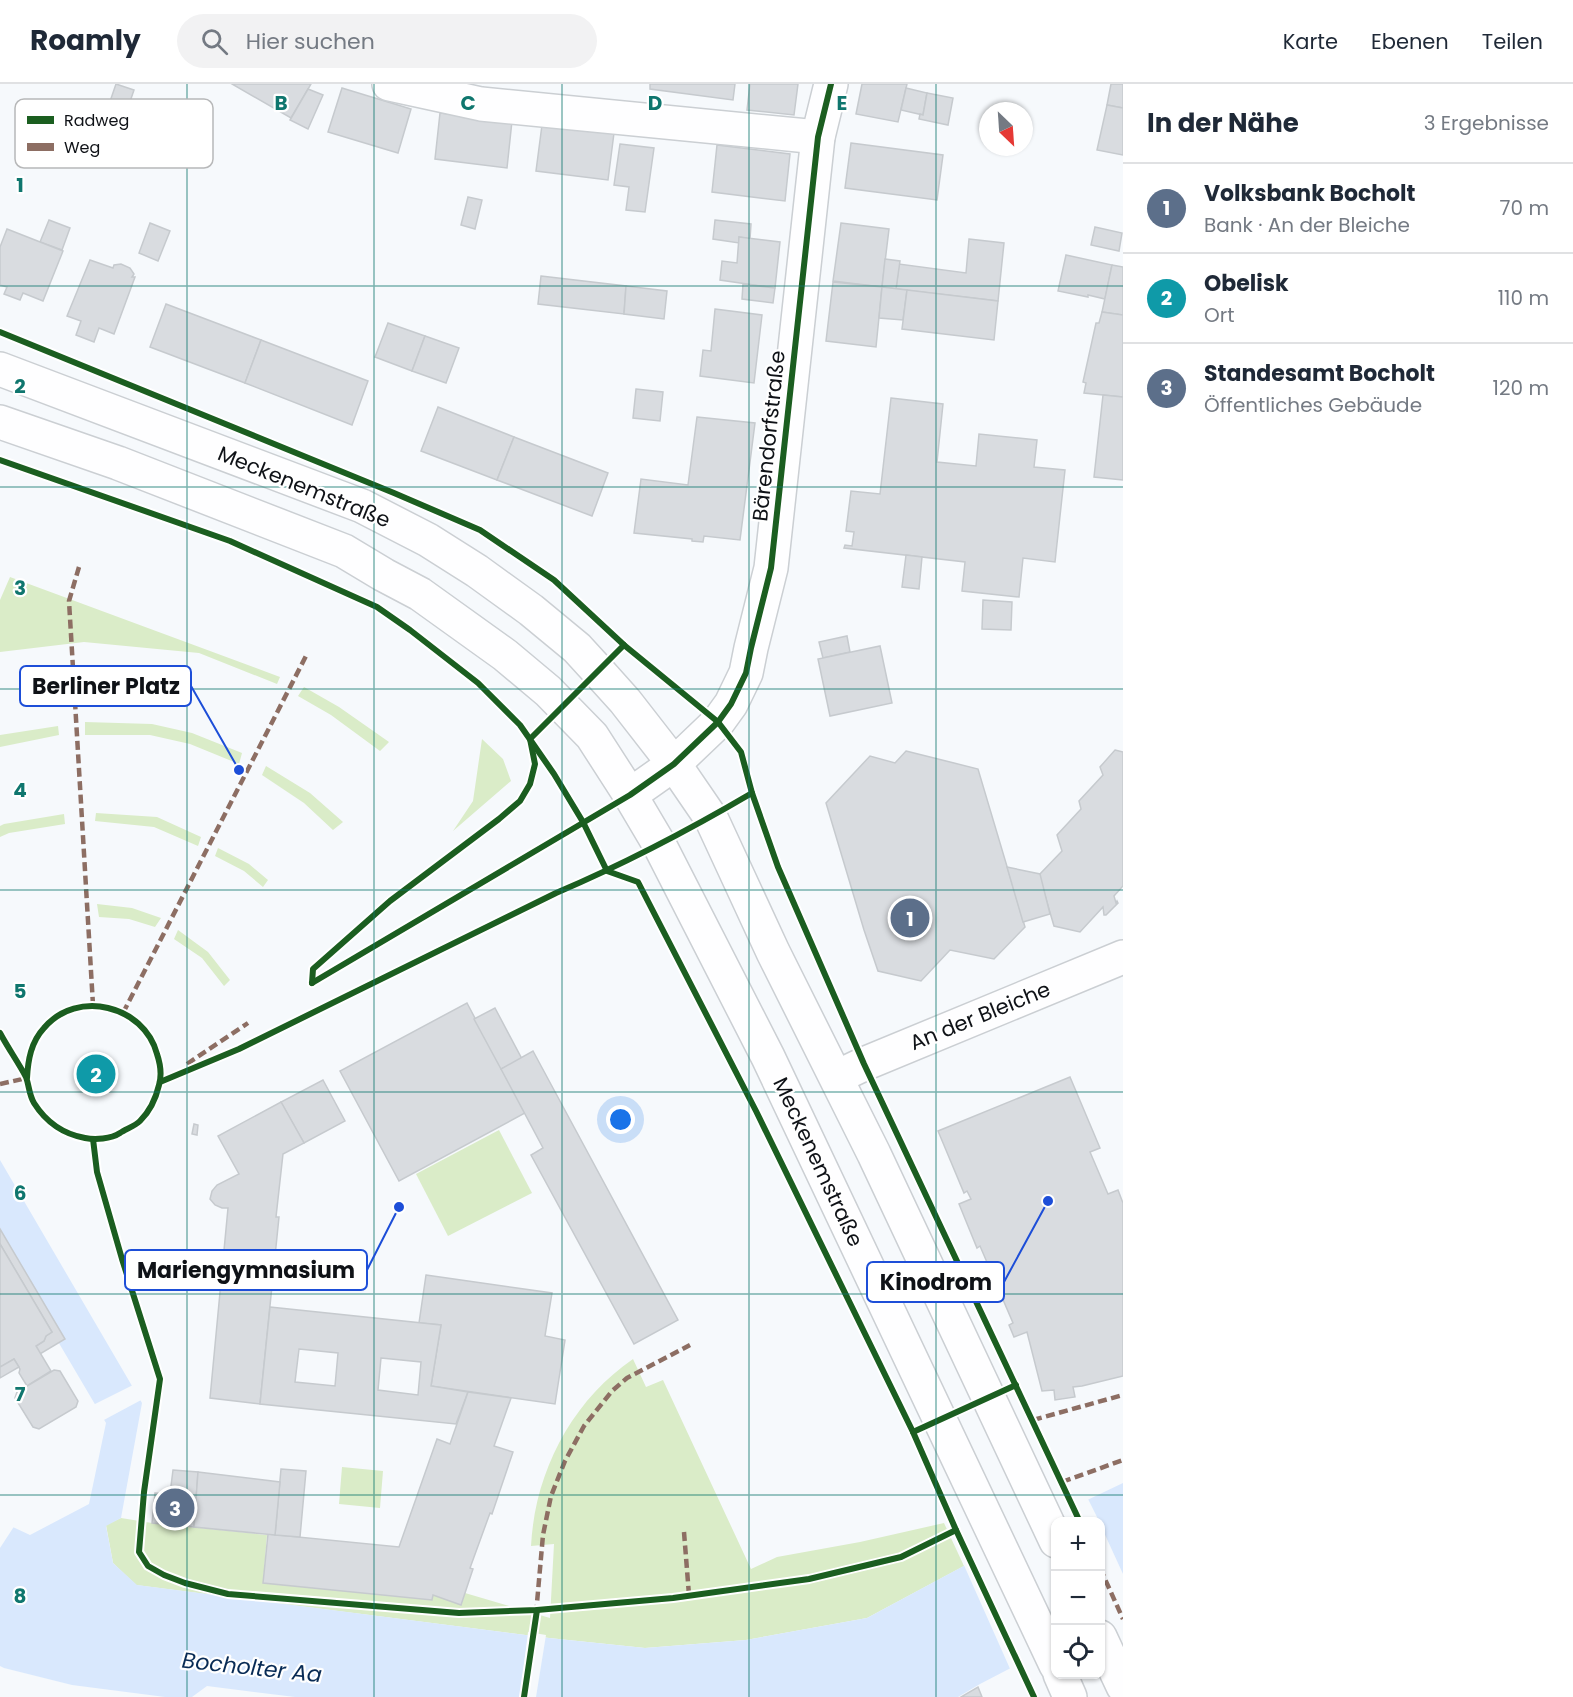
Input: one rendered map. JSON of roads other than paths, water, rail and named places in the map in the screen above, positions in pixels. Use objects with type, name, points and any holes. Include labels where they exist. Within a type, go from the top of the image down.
[{"type":"main road","points":[[389,84],[481,104],[818,137]]},
{"type":"main road","name":"Bärendorfstraße","points":[[674,764],[718,722],[731,704],[746,673],[771,568],[818,137],[831,84]]},
{"type":"main road","name":"Meckenemstraße","points":[[0,369],[362,506],[428,540],[531,610],[577,648],[625,701],[674,764],[711,818],[773,952],[837,1077],[1051,1530]]},
{"type":"main road","name":"Meckenemstraße","points":[[0,422],[118,463],[344,551],[420,594],[505,655],[548,691],[592,736],[659,844],[788,1097],[1051,1655]]},
{"type":"main road","points":[[630,795],[674,764]]},
{"type":"main road","name":"An der Bleiche","points":[[837,1077],[1123,957]]},
{"type":"main road","points":[[1110,1652],[1123,1686]]},
{"type":"main road","points":[[1062,1679],[1070,1697]]},
{"type":"water","name":"Bocholter Aa","points":[[0,1160],[142,1403],[121,1518],[106,1526],[113,1563],[137,1585],[549,1638],[645,1648],[746,1640],[867,1618],[1051,1519],[1051,1647],[958,1697],[295,1697],[207,1686],[192,1697],[165,1697],[72,1685],[4,1668],[0,1666],[0,1521],[30,1535],[89,1504],[106,1423],[0,1243]]},
{"type":"water","points":[[1123,1483],[1123,1611],[1105,1621],[1105,1517],[1055,1517]]},
{"type":"place","name":"Berliner Platz","points":[[239,770]]},
{"type":"place","name":"Volksbank Bocholt","points":[[910,918]]},
{"type":"place","name":"Obelisk","points":[[96,1074]]},
{"type":"place","name":"Kinodrom","points":[[1048,1201]]},
{"type":"place","name":"Mariengymnasium","points":[[399,1207]]},
{"type":"place","name":"Standesamt Bocholt","points":[[175,1508]]}]
